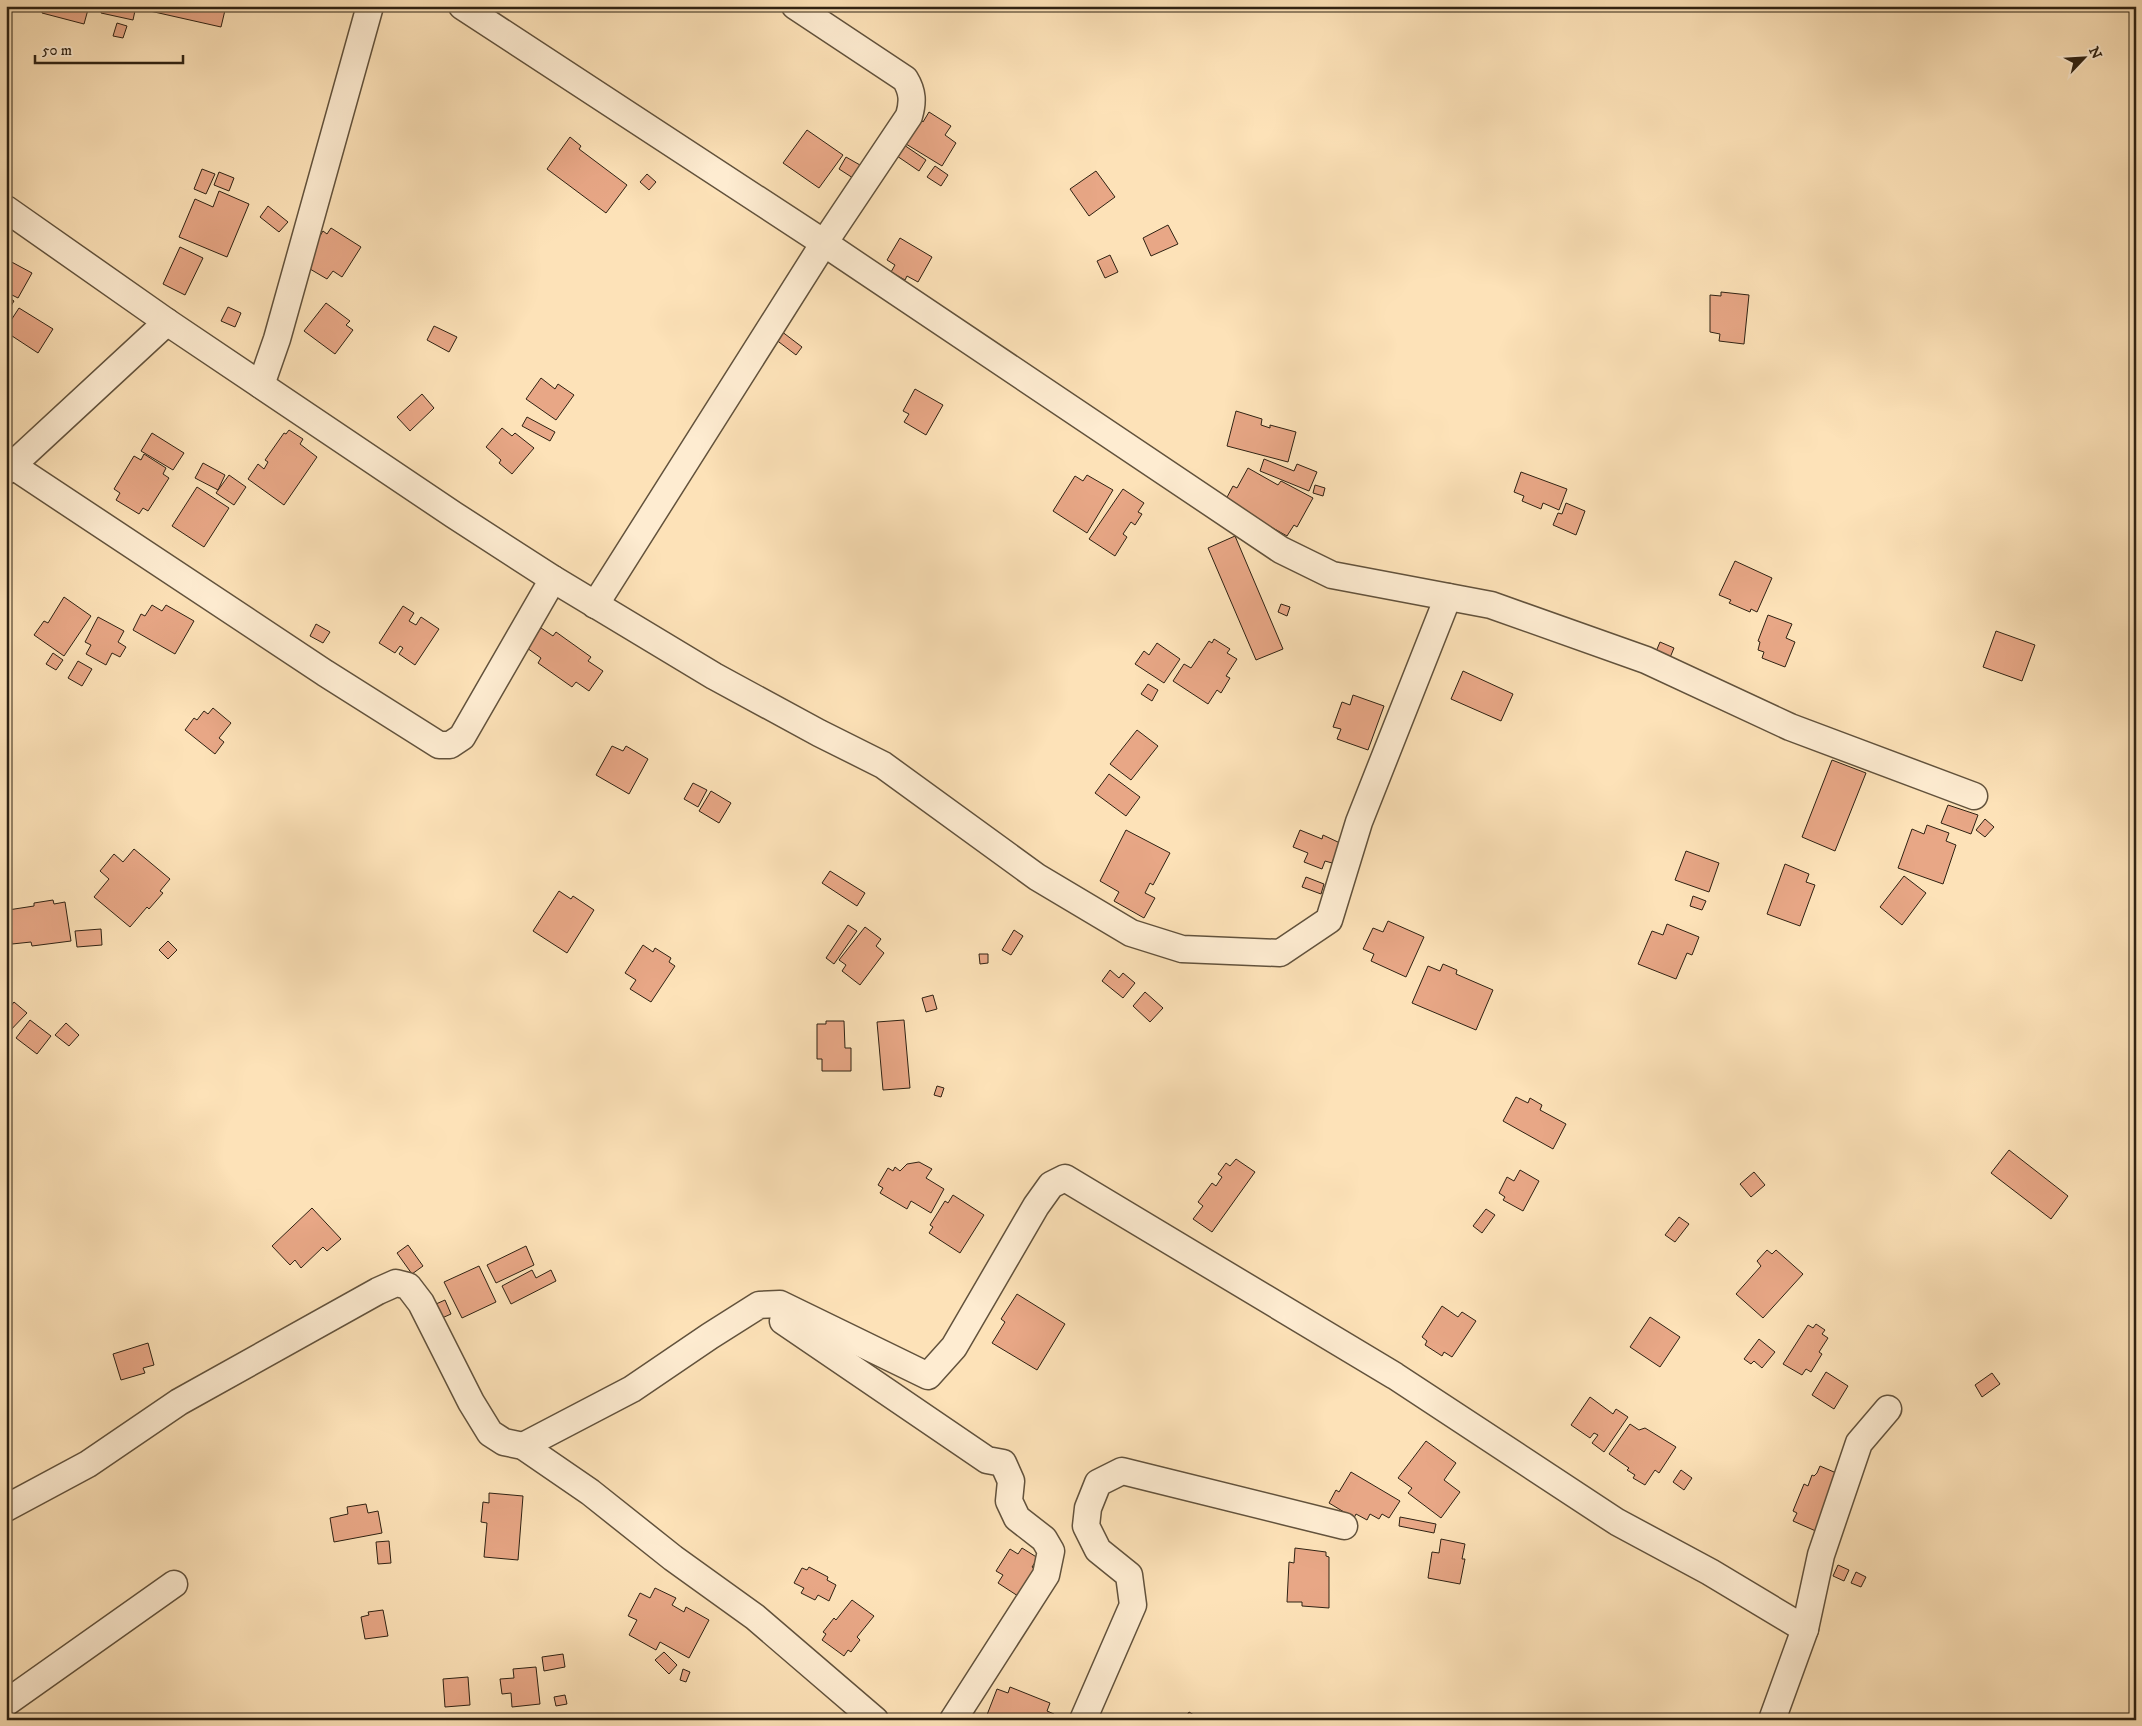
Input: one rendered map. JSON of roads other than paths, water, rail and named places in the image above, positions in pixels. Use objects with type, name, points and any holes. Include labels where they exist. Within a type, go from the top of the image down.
[{"type":"street","points":[[261,384],[280,330],[370,6]]},
{"type":"street","points":[[462,6],[824,242],[1282,550],[1332,575],[1491,605],[1646,660],[1790,727],[1974,796]]},
{"type":"street","points":[[595,605],[824,242],[909,116],[913,103],[911,89],[905,79],[795,6]]},
{"type":"street","points":[[6,209],[167,322],[553,579],[714,676],[883,764],[1037,877],[1131,933],[1182,949],[1280,953],[1329,920],[1359,822],[1448,597]]},
{"type":"street","points":[[167,322],[9,468],[439,745],[450,745],[462,737],[553,579]]},
{"type":"street","points":[[523,1446],[632,1389],[759,1305],[780,1304],[928,1376],[954,1347],[1036,1206],[1051,1185],[1065,1178],[1395,1376],[1617,1522],[1710,1572],[1805,1629]]},
{"type":"street","points":[[6,1508],[88,1464],[179,1402],[378,1291],[396,1283],[408,1286],[421,1303],[471,1402],[490,1433],[504,1442],[523,1446],[590,1492],[673,1558],[755,1617],[875,1720]]},
{"type":"street","points":[[759,1305],[987,1460],[1002,1464],[1011,1481],[1009,1501],[1017,1518],[1044,1539],[1051,1551],[1046,1575],[953,1720]]},
{"type":"street","points":[[1772,1720],[1805,1629],[1821,1555],[1859,1443],[1888,1408]]},
{"type":"street","points":[[1083,1720],[1133,1605],[1129,1575],[1098,1550],[1086,1526],[1088,1508],[1098,1484],[1122,1471],[1344,1526]]},
{"type":"street","points":[[6,1703],[174,1584]]}]
